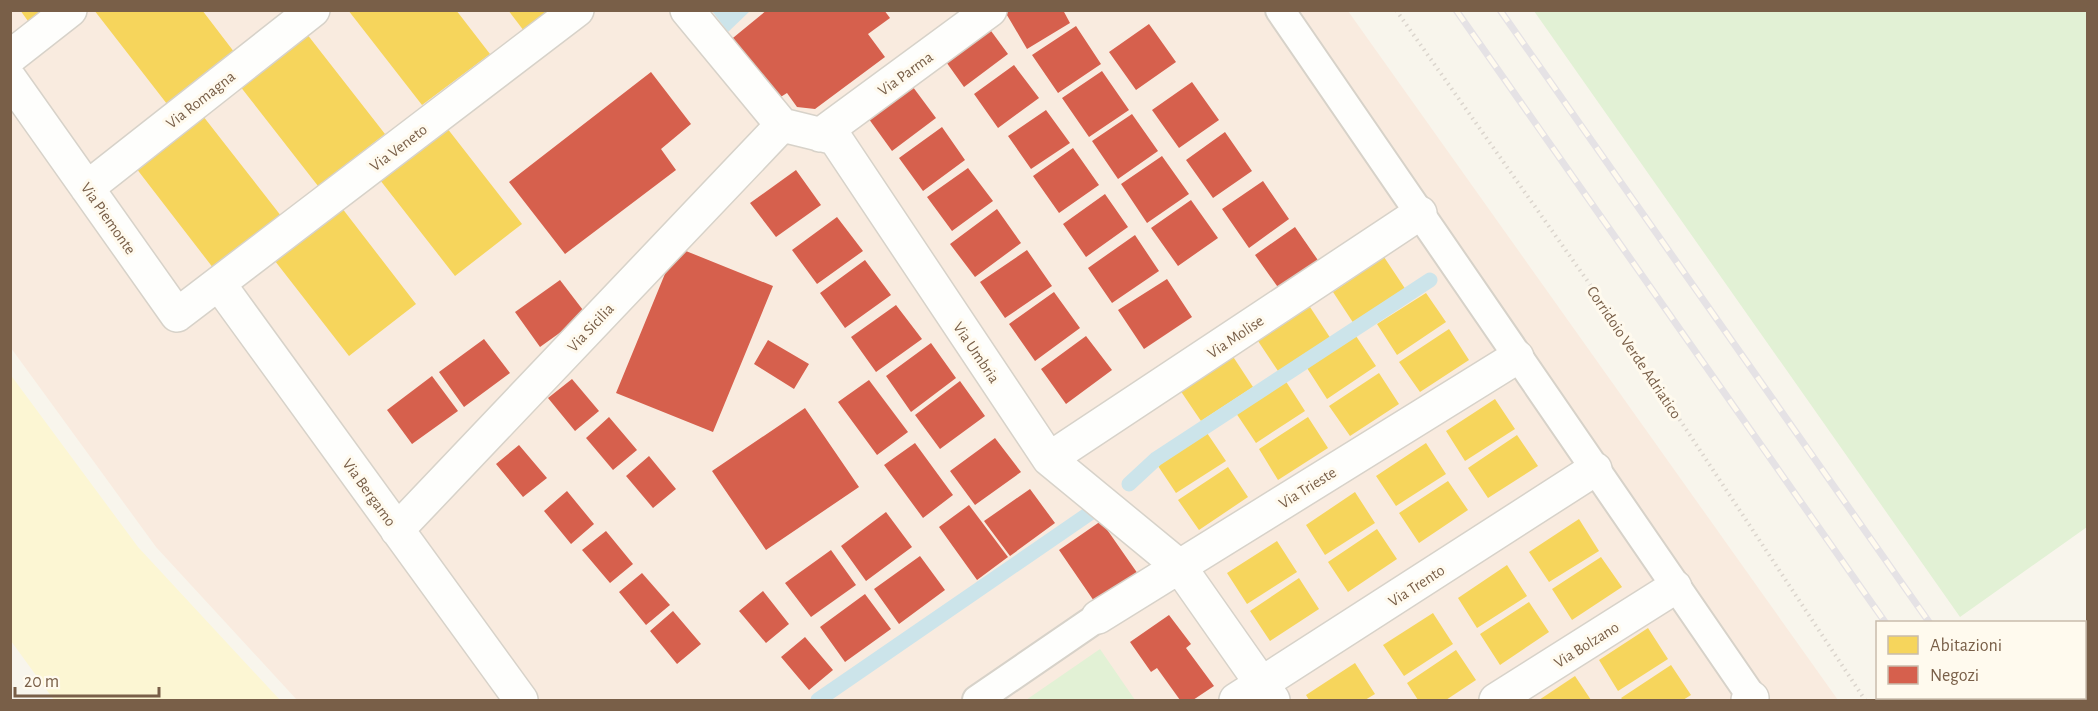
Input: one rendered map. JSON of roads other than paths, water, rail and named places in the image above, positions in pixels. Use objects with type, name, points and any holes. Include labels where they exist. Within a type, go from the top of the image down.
[{"type":"street","points":[[10,57],[70,10]]},
{"type":"street","name":"Via Romagna","points":[[87,188],[314,10]]},
{"type":"street","name":"Via Veneto","points":[[219,284],[577,10]]},
{"type":"street","points":[[687,10],[782,125]]},
{"type":"street","name":"Via Parma","points":[[820,135],[990,10]]},
{"type":"street","name":"Via Piemonte","points":[[10,79],[177,315],[219,284]]},
{"type":"street","name":"Via Umbria","points":[[782,125],[835,138],[1049,459],[1179,566],[1257,695]]},
{"type":"street","name":"Via Sicilia","points":[[397,530],[782,125]]},
{"type":"street","name":"Via Molise","points":[[1049,459],[1420,213]]},
{"type":"street","name":"Via Bergamo","points":[[219,284],[521,700]]},
{"type":"street","name":"Via Trieste","points":[[1098,617],[1517,357]]},
{"type":"street","name":"Via Trento","points":[[1257,695],[1595,469]]},
{"type":"street","name":"Via Bolzano","points":[[1496,700],[1675,587]]},
{"type":"lane","points":[[1280,10],[1751,700]]},
{"type":"lane","points":[[977,700],[1098,617]]},
{"type":"water","points":[[712,11],[750,11],[728,32]]},
{"type":"waterway","points":[[1129,484],[1156,459],[1430,280]]},
{"type":"waterway","points":[[818,700],[1090,513]]},
{"type":"railway","points":[[1456,10],[1884,621]]},
{"type":"railway","points":[[1500,10],[1928,621]]}]
